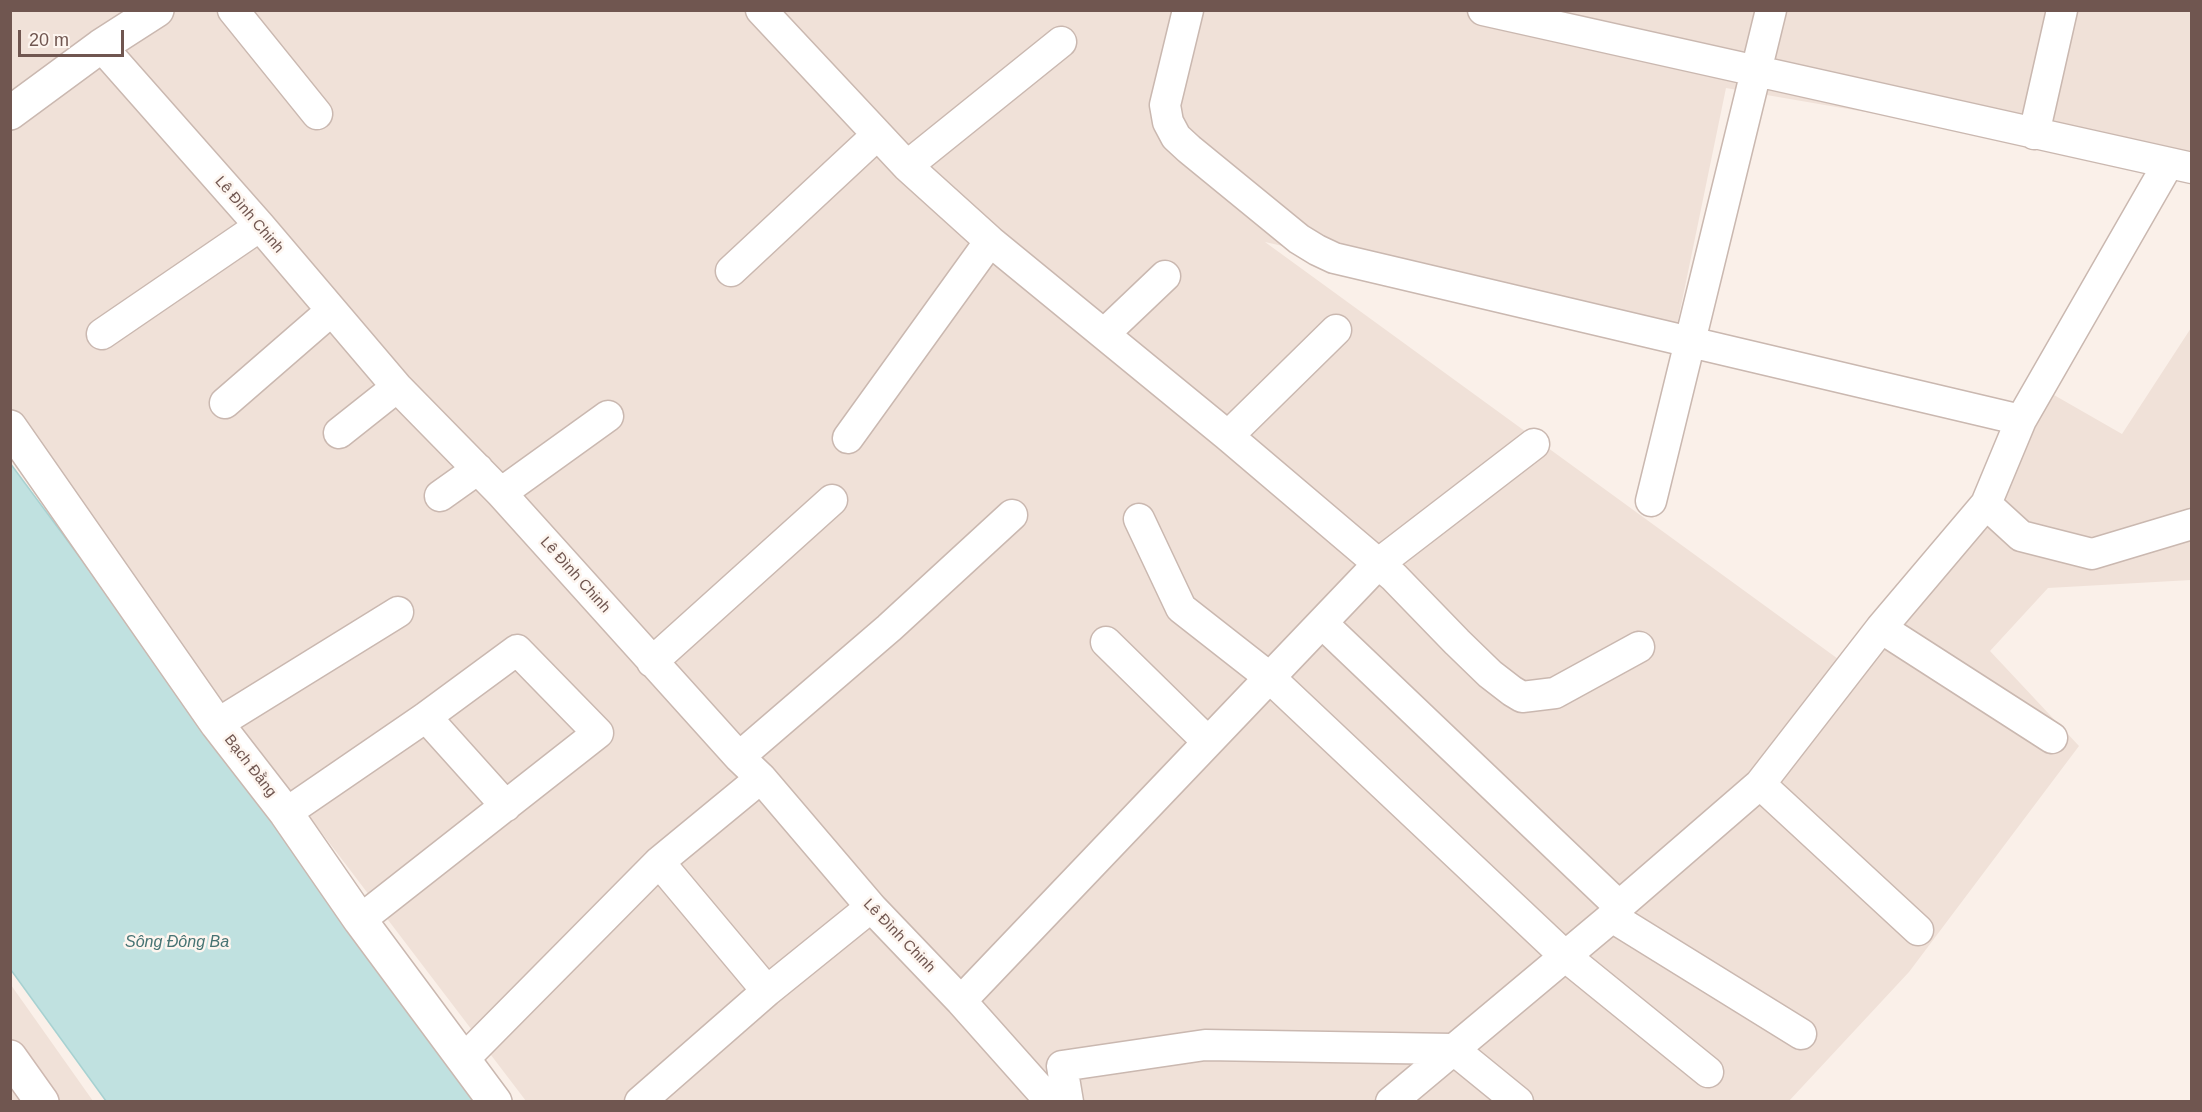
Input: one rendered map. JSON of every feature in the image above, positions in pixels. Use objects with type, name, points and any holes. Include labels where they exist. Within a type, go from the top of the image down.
[{"type":"street","points":[[10,113],[101,46],[157,10]]},
{"type":"street","points":[[233,10],[317,114]]},
{"type":"street","points":[[761,10],[907,166],[990,241],[1228,435],[1394,577],[1490,674],[1522,697],[1555,693],[1639,647]]},
{"type":"street","points":[[1188,10],[1165,105],[1168,122],[1176,137],[1299,239],[1317,250],[1334,258],[2021,420]]},
{"type":"street","points":[[1391,1101],[1565,956],[1760,784],[1881,628],[1986,504],[2021,420],[2180,166],[1483,10]]},
{"type":"street","points":[[1651,501],[1771,10]]},
{"type":"street","points":[[2034,134],[2062,10]]},
{"type":"street","points":[[907,166],[1061,42]]},
{"type":"street","name":"Lê Đình Chinh","points":[[101,46],[260,226],[397,387],[501,494],[739,757],[762,778],[870,907],[962,1001],[1048,1099]]},
{"type":"street","points":[[731,271],[877,135]]},
{"type":"street","points":[[102,334],[260,226]]},
{"type":"street","points":[[848,438],[990,241]]},
{"type":"street","points":[[1104,334],[1165,276]]},
{"type":"street","points":[[225,403],[331,311]]},
{"type":"street","points":[[1228,435],[1336,330]]},
{"type":"street","points":[[339,433],[397,387]]},
{"type":"street","points":[[501,494],[608,416]]},
{"type":"street","name":"Bạch Đằng","points":[[10,427],[218,724],[286,813],[360,920],[495,1101]]},
{"type":"street","points":[[962,1001],[1378,564],[1534,444]]},
{"type":"street","points":[[440,496],[478,470]]},
{"type":"street","points":[[652,662],[831,500]]},
{"type":"street","points":[[1986,504],[2021,536],[2092,554],[2192,524]]},
{"type":"street","points":[[739,757],[889,628],[1012,514]]},
{"type":"street","points":[[1139,519],[1181,608],[1269,677],[1565,956],[1708,1072]]},
{"type":"street","points":[[218,724],[398,612]]},
{"type":"street","points":[[1322,623],[1615,912],[1801,1034]]},
{"type":"street","points":[[1881,628],[2052,738]]},
{"type":"street","points":[[1106,642],[1208,742]]},
{"type":"street","points":[[286,813],[426,717],[517,650],[598,733],[360,920]]},
{"type":"street","points":[[426,717],[506,806]]},
{"type":"street","points":[[463,1060],[659,862],[762,778]]},
{"type":"street","points":[[1760,784],[1918,930]]},
{"type":"street","points":[[659,862],[767,991]]},
{"type":"street","points":[[640,1101],[767,991],[870,907]]},
{"type":"street","points":[[1048,1099],[1062,1066],[1205,1045],[1454,1048],[1518,1101]]},
{"type":"street","points":[[10,1057],[42,1101]]},
{"type":"shaded area","points":[[11,11],[2191,11],[2191,168],[1726,88],[1675,335],[1265,242],[1845,664],[2001,492],[2047,391],[2122,434],[2191,328],[2191,580],[2048,588],[1990,651],[2079,746],[1909,972],[1789,1101],[526,1101],[11,425]]},
{"type":"shaded area","points":[[11,985],[93,1101],[11,1101]]},
{"type":"water","name":"Sông Đông Ba","points":[[10,463],[483,1101],[106,1101],[11,970]]}]
